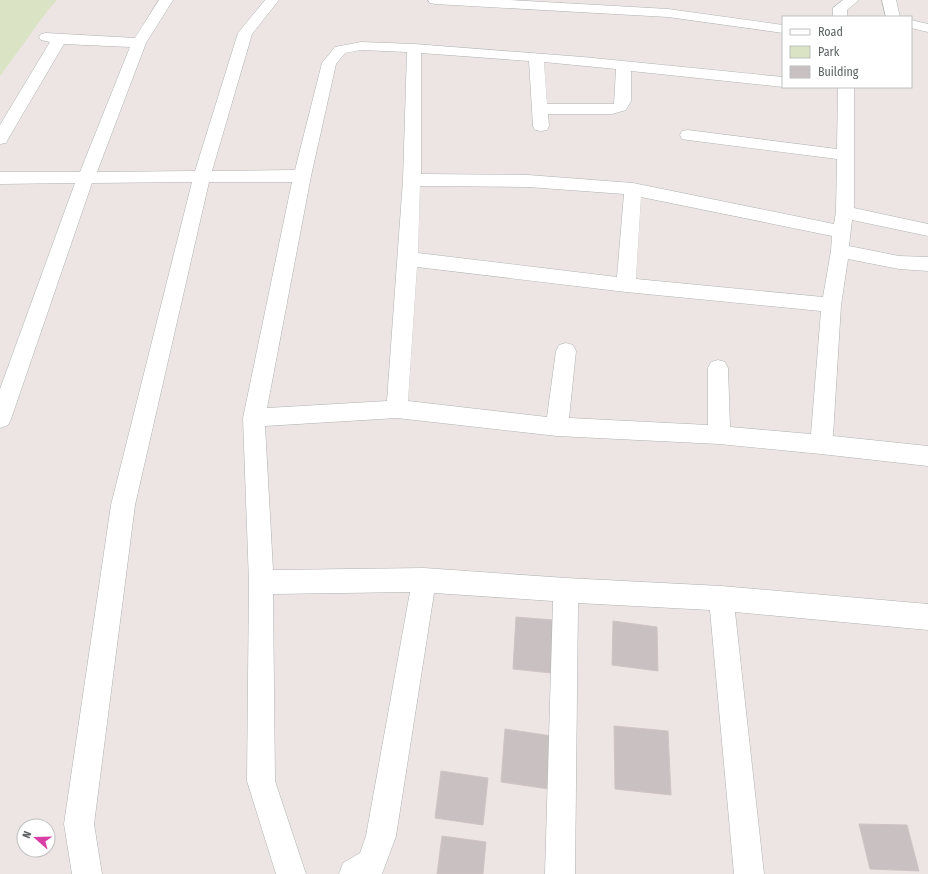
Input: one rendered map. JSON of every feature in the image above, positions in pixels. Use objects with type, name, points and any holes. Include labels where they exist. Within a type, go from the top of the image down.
[{"type":"street","points":[[0,419],[86,177],[139,43],[166,0]]},
{"type":"street","points":[[87,874],[78,824],[123,505],[202,176],[245,33],[272,0]]},
{"type":"street","points":[[437,0],[668,14],[782,29]]},
{"type":"street","points":[[668,14],[672,0]]},
{"type":"street","points":[[840,16],[840,8],[852,0]]},
{"type":"street","points":[[889,0],[892,16]]},
{"type":"street","points":[[912,24],[928,28]]},
{"type":"street","points":[[0,139],[53,38],[139,43]]},
{"type":"street","points":[[291,874],[261,781],[261,582],[254,418],[302,176],[329,63],[340,50],[361,46],[414,48],[624,65],[782,82]]},
{"type":"street","points":[[397,409],[412,180],[414,48]]},
{"type":"street","points":[[536,58],[541,109],[541,126]]},
{"type":"street","points":[[541,109],[612,109],[620,107],[623,101],[624,65]]},
{"type":"street","points":[[821,444],[831,306],[845,212],[845,155],[840,88]]},
{"type":"street","points":[[688,135],[845,155]]},
{"type":"street","points":[[0,178],[302,176]]},
{"type":"street","points":[[412,180],[528,181],[633,189],[841,232]]},
{"type":"street","points":[[626,285],[633,189]]},
{"type":"street","points":[[845,212],[928,230]]},
{"type":"street","points":[[840,251],[910,264],[928,264]]},
{"type":"street","points":[[408,259],[626,285],[831,306]]},
{"type":"street","points":[[557,427],[566,351]]},
{"type":"street","points":[[718,368],[719,435]]},
{"type":"street","points":[[254,418],[397,409],[557,427],[719,435],[821,444],[928,456]]},
{"type":"street","points":[[261,582],[424,580],[566,590],[721,598],[928,618]]},
{"type":"street","points":[[354,874],[371,863],[381,836],[424,580]]},
{"type":"street","points":[[560,874],[566,590]]},
{"type":"street","points":[[721,598],[750,874]]},
{"type":"green space","points":[[0,0],[57,0],[0,76]]},
{"type":"building","points":[[516,617],[553,620],[551,673],[513,669]]},
{"type":"building","points":[[613,621],[657,627],[658,671],[612,665]]},
{"type":"building","points":[[614,726],[668,731],[671,795],[615,789]]},
{"type":"building","points":[[505,729],[552,736],[549,789],[501,782]]},
{"type":"building","points":[[441,771],[488,778],[483,825],[435,818]]},
{"type":"building","points":[[859,824],[907,825],[919,871],[870,869]]},
{"type":"building","points":[[442,836],[486,842],[483,874],[437,874]]}]
